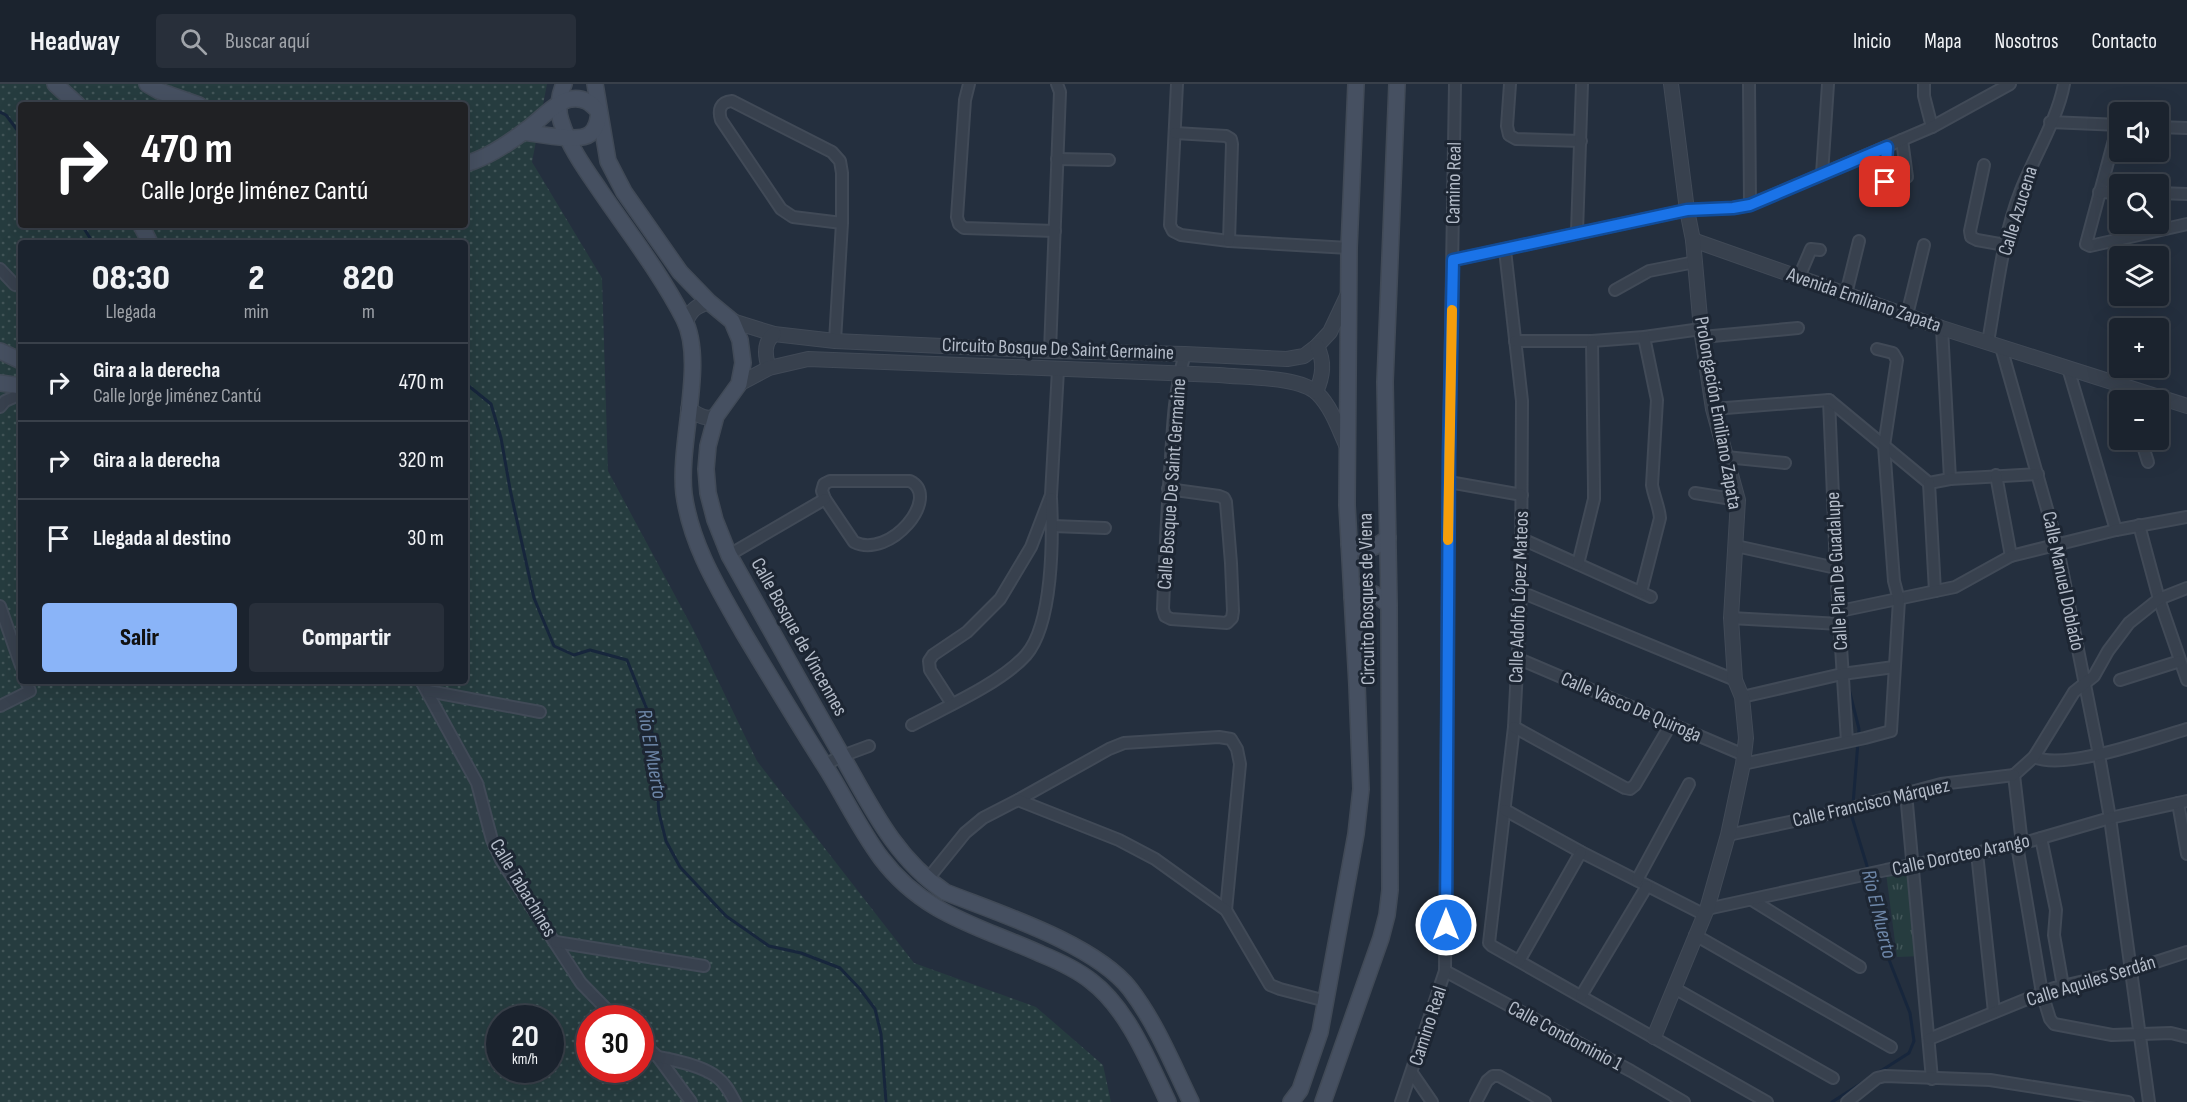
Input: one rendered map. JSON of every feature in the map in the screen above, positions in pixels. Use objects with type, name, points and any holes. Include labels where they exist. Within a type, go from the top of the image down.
[{"type":"main road","points":[[55,84],[75,102]]},
{"type":"main road","points":[[147,84],[159,91],[190,102]]},
{"type":"main road","points":[[564,84],[559,105],[560,120],[575,154],[662,282],[686,322],[693,359],[684,450],[684,492],[691,530],[709,572],[791,715],[881,858],[912,892],[959,920],[1060,963],[1091,981],[1114,1003],[1146,1055],[1168,1102]]},
{"type":"main road","points":[[595,84],[608,161],[624,192],[680,272],[709,302],[732,321],[740,340],[743,363],[739,384]]},
{"type":"main road","name":"Circuito Bosques de Viena","points":[[1323,1102],[1381,938],[1390,890],[1389,605],[1385,382],[1397,84]]},
{"type":"main road","name":"Circuito Bosques de Viena","points":[[1298,1098],[1314,1050],[1326,1001],[1356,834],[1361,789],[1349,544],[1347,447],[1349,248],[1355,87]]},
{"type":"main road","points":[[468,163],[475,162],[523,132],[569,99],[581,99],[591,103],[599,112],[598,124],[591,133],[580,138],[523,132]]},
{"type":"main road","points":[[0,351],[18,360]]},
{"type":"main road","points":[[0,383],[18,386]]},
{"type":"main road","name":"Calle Bosque de Vincennes","points":[[739,384],[716,416],[708,446],[706,469],[708,493],[715,520],[729,555],[872,810],[901,854],[927,880],[945,892],[1073,945],[1129,987],[1152,1021],[1191,1102]]},
{"type":"main road","points":[[1349,544],[1361,549],[1370,549],[1388,538]]},
{"type":"main road","points":[[1352,597],[1362,592],[1370,592],[1389,605]]},
{"type":"street","points":[[969,84],[965,100],[957,217],[959,224],[964,228],[1055,231]]},
{"type":"street","points":[[1050,351],[1060,92],[1057,84]]},
{"type":"street","points":[[1177,84],[1170,225],[1173,231],[1181,236],[1229,241],[1349,248]]},
{"type":"street","name":"Camino Real","points":[[1401,1102],[1445,971],[1455,84]]},
{"type":"street","points":[[1510,84],[1507,126],[1509,135],[1516,139],[1581,141]]},
{"type":"street","points":[[1578,232],[1582,84]]},
{"type":"street","points":[[1671,84],[1693,240]]},
{"type":"street","points":[[1749,84],[1750,205]]},
{"type":"street","points":[[1822,174],[1828,84]]},
{"type":"street","points":[[1924,84],[1924,96],[1932,128]]},
{"type":"street","points":[[1453,260],[1687,210],[1750,205],[1932,128],[1999,87],[2010,84]]},
{"type":"street","name":"Calle Azucena","points":[[1994,345],[2005,245],[2020,192],[2064,84]]},
{"type":"street","points":[[835,340],[842,223],[840,161],[832,152],[732,101],[725,101],[719,113],[721,120],[781,209],[793,217],[842,223]]},
{"type":"street","points":[[2050,123],[2109,125]]},
{"type":"street","points":[[2169,127],[2187,128]]},
{"type":"street","points":[[1175,133],[1226,136],[1231,139],[1233,144],[1229,241]]},
{"type":"street","points":[[1902,140],[1907,177]]},
{"type":"street","points":[[1885,182],[1887,147]]},
{"type":"street","points":[[2109,158],[2086,244],[2090,246],[2187,224]]},
{"type":"street","points":[[1057,159],[1109,160]]},
{"type":"street","points":[[1984,165],[1970,231],[1971,237],[2005,245]]},
{"type":"street","points":[[2099,192],[2109,192]]},
{"type":"street","points":[[2169,193],[2187,194]]},
{"type":"street","name":"Prolongación Emiliano Zapata","points":[[1654,1037],[1706,912],[1728,835],[1744,760],[1746,738],[1742,697],[1735,680],[1731,618],[1738,500],[1713,409],[1701,333],[1693,240]]},
{"type":"street","name":"Avenida Emiliano Zapata","points":[[1693,240],[1942,328],[2068,368],[2122,390]]},
{"type":"street","points":[[1846,294],[1859,241]]},
{"type":"street","points":[[1906,315],[1924,245]]},
{"type":"street","name":"Calle Adolfo López Mateos","points":[[1505,250],[1522,400],[1521,592],[1514,727],[1489,943],[1519,961]]},
{"type":"street","points":[[1799,277],[1810,251],[1820,250]]},
{"type":"street","points":[[1615,290],[1649,271],[1695,262]]},
{"type":"street","points":[[0,269],[15,285]]},
{"type":"street","name":"Circuito Bosque De Saint Germaine","points":[[732,321],[774,334],[835,340],[1050,351],[1287,359],[1304,356],[1330,332],[1350,289]]},
{"type":"street","points":[[686,322],[690,312],[698,305],[709,302]]},
{"type":"street","points":[[1515,341],[1592,341],[1798,328]]},
{"type":"street","points":[[1942,328],[1950,479]]},
{"type":"street","points":[[769,368],[765,358],[766,346],[768,339],[774,334]]},
{"type":"street","points":[[1522,539],[1646,594],[1660,518],[1652,485],[1657,400],[1644,337]]},
{"type":"street","points":[[1578,564],[1594,489],[1592,341]]},
{"type":"street","name":"Calle Manuel Doblado","points":[[1994,345],[2038,474],[2057,544],[2110,818],[2149,1102]]},
{"type":"street","points":[[1316,392],[1322,379],[1323,367],[1322,355],[1317,346]]},
{"type":"street","points":[[1744,760],[1865,738],[1891,730],[1899,600],[1894,580],[1884,446],[1896,357],[1891,352],[1877,350]]},
{"type":"street","name":"Calle Bosque De Saint Germaine","points":[[1168,489],[1224,498],[1231,563],[1232,618],[1227,623],[1171,619],[1165,616],[1163,609],[1168,489],[1179,375],[1185,354]]},
{"type":"street","points":[[739,384],[769,368],[808,359],[1219,375],[1286,381],[1316,392],[1332,414],[1347,447]]},
{"type":"street","points":[[2068,368],[2116,530]]},
{"type":"street","points":[[912,725],[998,678],[1025,656],[1040,630],[1045,614],[1053,526],[1051,495],[1058,370]]},
{"type":"street","points":[[0,407],[5,401],[18,395]]},
{"type":"street","points":[[1713,409],[1829,400],[1929,483],[1935,591]]},
{"type":"street","name":"Calle Plan De Guadalupe","points":[[1829,400],[1842,674],[1849,741]]},
{"type":"street","name":"Avenida Emiliano Zapata","points":[[2169,402],[2187,406]]},
{"type":"street","points":[[688,409],[700,416],[711,418],[716,416]]},
{"type":"street","points":[[2144,450],[2148,462]]},
{"type":"street","points":[[1726,457],[1785,463]]},
{"type":"street","points":[[1929,483],[1996,475],[2038,474]]},
{"type":"street","points":[[1996,475],[2011,556]]},
{"type":"street","points":[[830,481],[910,481],[920,490],[921,498],[903,529],[886,542],[869,545],[854,542],[825,499],[822,491],[824,484],[830,481]]},
{"type":"street","points":[[1449,482],[1522,495]]},
{"type":"street","points":[[1695,494],[1738,500]]},
{"type":"street","points":[[952,704],[930,670],[929,661],[933,655],[967,632],[1000,600],[1031,547],[1051,495]]},
{"type":"street","points":[[729,555],[825,499]]},
{"type":"street","points":[[1840,611],[1955,587],[2011,556],[2116,530],[2187,517]]},
{"type":"street","points":[[2139,525],[2159,599],[2187,680]]},
{"type":"street","points":[[1053,526],[1105,528]]},
{"type":"street","points":[[1736,546],[1836,568]]},
{"type":"street","points":[[2187,588],[2159,599],[2129,623],[2108,651],[2094,676],[2074,692],[2034,757],[2014,775],[2020,844],[2042,993],[2050,1019],[2054,1024],[2112,1035],[2171,1033],[2187,1037]]},
{"type":"street","points":[[1521,592],[1735,680]]},
{"type":"street","points":[[0,606],[18,657]]},
{"type":"street","points":[[1731,618],[1840,624]]},
{"type":"street","name":"Calle Vasco De Quiroga","points":[[1519,659],[1671,724],[1744,760]]},
{"type":"street","points":[[2120,680],[2181,661]]},
{"type":"street","points":[[1742,697],[1842,674],[1894,667]]},
{"type":"street","points":[[0,706],[30,691],[27,684]]},
{"type":"street","name":"Calle Tabachines","points":[[423,684],[477,783],[492,840],[501,860],[581,983],[602,1005]]},
{"type":"street","points":[[428,691],[540,712]]},
{"type":"street","points":[[1514,727],[1630,789],[1635,785],[1671,724]]},
{"type":"street","points":[[2034,757],[2050,760],[2099,755],[2187,729]]},
{"type":"street","points":[[927,880],[965,833],[983,818],[1018,801],[1109,749],[1124,743],[1219,737],[1231,740],[1237,749],[1240,764],[1226,910]]},
{"type":"street","points":[[824,765],[869,746]]},
{"type":"street","name":"Calle Francisco Márquez","points":[[1728,835],[1851,808],[1941,784],[2014,775]]},
{"type":"street","points":[[1581,996],[1642,883],[1689,784]]},
{"type":"street","points":[[1906,793],[1932,1079]]},
{"type":"street","points":[[1018,801],[1119,840],[1155,859],[1226,910],[1270,985],[1326,1001]]},
{"type":"street","points":[[2183,802],[2187,854]]},
{"type":"street","name":"Calle Doroteo Arango","points":[[1706,912],[1886,870],[2020,844],[2110,818],[2183,802]]},
{"type":"street","points":[[1505,810],[1642,883],[1706,912]]},
{"type":"street","points":[[2041,838],[2056,910],[2054,935],[2063,986]]},
{"type":"street","points":[[1581,852],[1519,961],[1767,1102]]},
{"type":"street","points":[[1977,853],[1994,1012]]},
{"type":"street","points":[[1752,900],[1860,966]]},
{"type":"street","points":[[1695,936],[1891,1047]]},
{"type":"street","points":[[556,942],[704,966]]},
{"type":"street","name":"Calle Aquiles Serdán","points":[[1929,1039],[2042,993],[2131,970],[2187,952]]},
{"type":"street","name":"Calle Condominio 1","points":[[1445,971],[1684,1102]]},
{"type":"street","points":[[1674,988],[1833,1078]]},
{"type":"street","points":[[654,1053],[691,1102]]},
{"type":"street","points":[[658,1057],[679,1061],[717,1076],[727,1087],[735,1102]]},
{"type":"street","points":[[1412,1073],[1432,1102]]},
{"type":"street","points":[[1476,1102],[1493,1076],[1499,1076],[1545,1102]]},
{"type":"street","points":[[1847,1102],[1881,1076],[1990,1080],[2128,1102]]},
{"type":"street","points":[[2049,1090],[2049,1102]]},
{"type":"green space","points":[[0,84],[547,84],[532,162],[602,278],[608,471],[693,629],[757,761],[914,963],[1036,1007],[1103,1065],[1111,1102],[0,1102]]},
{"type":"green space","points":[[1911,867],[1922,956],[1897,957],[1886,873]]},
{"type":"waterway","name":"Rio El Muerto","points":[[0,112],[6,115],[18,131]]},
{"type":"waterway","name":"Rio El Muerto","points":[[84,228],[91,240]]},
{"type":"waterway","name":"Rio El Muerto","points":[[468,385],[491,404],[501,438],[534,598],[554,646],[574,655],[590,650],[627,660],[648,712],[653,738],[659,813],[666,841],[680,867],[726,916],[769,946],[801,953],[840,968],[860,989],[875,1009],[881,1034],[886,1102]]},
{"type":"waterway","name":"Rio El Muerto","points":[[1848,685],[1859,729],[1852,817],[1875,892],[1874,906],[1884,947],[1910,1013],[1914,1041],[1909,1053],[1876,1074]]},
{"type":"waterway","name":"Rio El Muerto","points":[[1832,1102],[1868,1079]]},
{"type":"slow traffic","points":[[1448,540],[1452,310]]},
{"type":"route","points":[[1446,925],[1449,455],[1453,260],[1687,210],[1750,205],[1887,147],[1885,182]]}]
